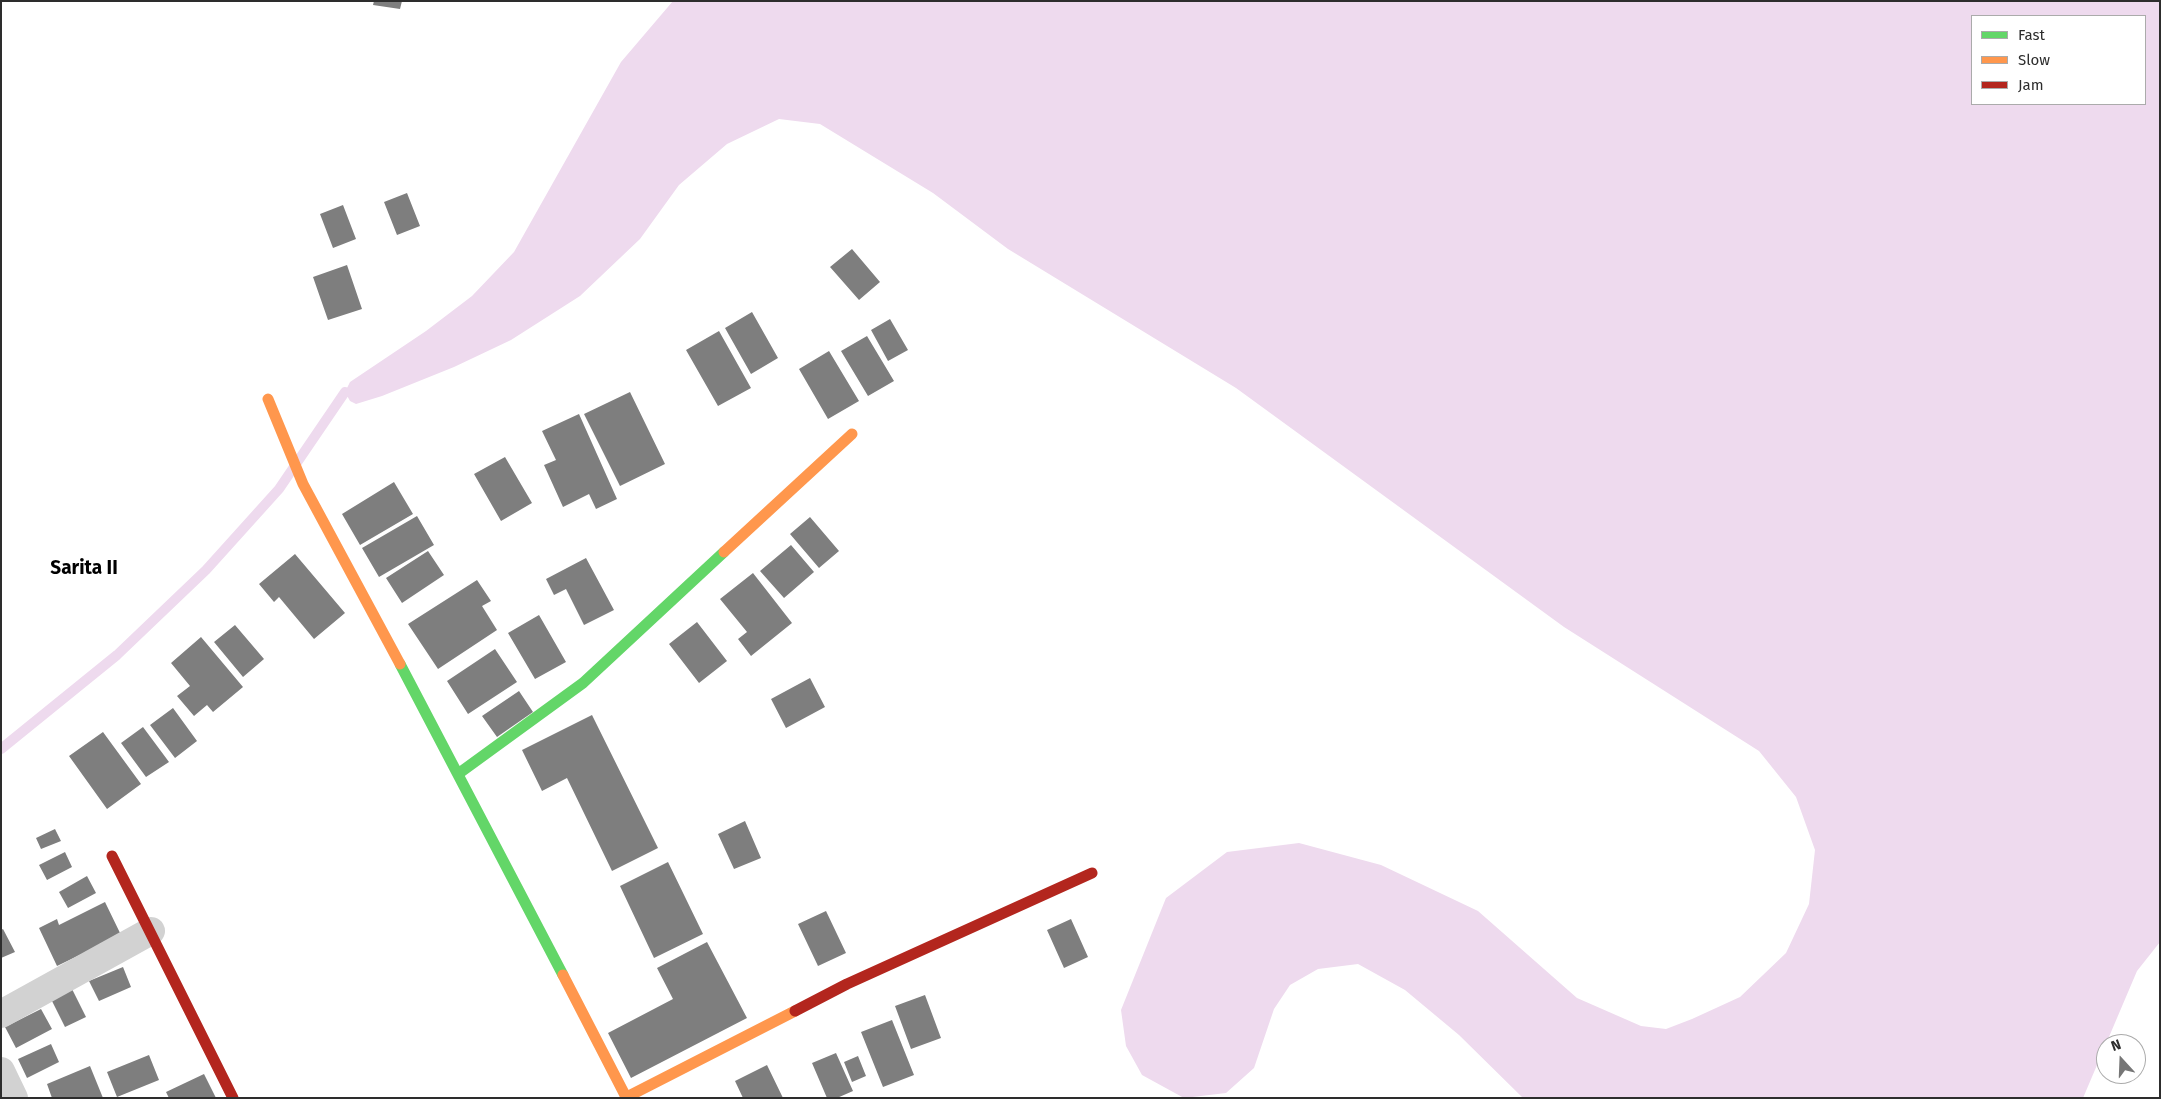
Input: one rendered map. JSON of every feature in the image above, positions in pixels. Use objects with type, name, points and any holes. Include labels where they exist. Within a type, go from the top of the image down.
[{"type":"street","points":[[268,399],[303,484],[339,547],[626,1097],[847,984],[1092,873]]},
{"type":"street","points":[[458,774],[584,683],[852,434]]},
{"type":"street","points":[[112,856],[233,1098]]},
{"type":"street","points":[[1,1014],[151,931]]},
{"type":"street","points":[[1,1071],[14,1098]]},
{"type":"shaded area","points":[[673,1],[2160,1],[2160,942],[2137,971],[2110,1034],[2096,1034],[2096,1067],[2083,1098],[1523,1098],[1459,1035],[1405,990],[1358,964],[1318,969],[1290,985],[1274,1009],[1254,1068],[1226,1093],[1184,1098],[1142,1075],[1126,1046],[1121,1010],[1166,898],[1227,852],[1299,843],[1381,865],[1478,911],[1577,998],[1641,1026],[1666,1029],[1740,997],[1786,953],[1809,904],[1815,850],[1796,797],[1759,751],[1564,627],[1236,388],[1008,249],[933,193],[820,124],[779,119],[727,144],[679,185],[640,239],[580,296],[511,340],[454,367],[382,396],[356,404],[350,401],[345,392],[350,382],[426,331],[472,296],[514,252],[621,62]]},
{"type":"building","points":[[374,1],[402,1],[400,9],[373,5]]},
{"type":"building","points":[[407,193],[420,226],[397,235],[384,202]]},
{"type":"building","points":[[343,205],[356,239],[333,248],[320,214]]},
{"type":"building","points":[[852,249],[880,282],[859,300],[830,267]]},
{"type":"building","points":[[347,265],[362,309],[328,320],[313,277]]},
{"type":"building","points":[[752,312],[778,358],[751,374],[725,328]]},
{"type":"building","points":[[890,319],[908,350],[888,361],[871,330]]},
{"type":"building","points":[[719,331],[751,388],[718,406],[686,350]]},
{"type":"building","points":[[867,336],[894,381],[868,396],[841,351]]},
{"type":"building","points":[[829,351],[859,401],[828,419],[799,369]]},
{"type":"building","points":[[630,392],[665,464],[620,486],[584,414]]},
{"type":"building","points":[[579,414],[617,499],[596,509],[589,494],[563,507],[544,465],[556,460],[542,431]]},
{"type":"building","points":[[505,457],[532,503],[501,521],[474,474]]},
{"type":"building","points":[[394,482],[413,514],[360,545],[342,514]]},
{"type":"building","points":[[417,516],[434,545],[379,577],[362,548]]},
{"type":"building","points":[[810,517],[839,551],[819,568],[790,534]]},
{"type":"building","points":[[791,545],[814,572],[784,598],[760,571]]},
{"type":"building","points":[[428,551],[444,575],[402,603],[386,578]]},
{"type":"building","points":[[295,554],[345,613],[314,639],[279,597],[274,602],[259,584]]},
{"type":"building","points":[[586,558],[614,610],[584,625],[566,589],[554,595],[546,579]]},
{"type":"building","points":[[753,573],[792,623],[751,656],[738,639],[747,632],[720,599]]},
{"type":"building","points":[[477,580],[491,601],[482,606],[497,630],[438,669],[408,624]]},
{"type":"building","points":[[539,615],[566,662],[535,679],[508,633]]},
{"type":"building","points":[[697,622],[727,661],[699,683],[669,644]]},
{"type":"building","points":[[235,625],[264,659],[243,677],[214,642]]},
{"type":"building","points":[[201,637],[243,687],[213,712],[207,705],[194,716],[177,696],[190,686],[171,663]]},
{"type":"building","points":[[495,649],[517,682],[468,714],[447,681]]},
{"type":"building","points":[[810,678],[825,707],[786,728],[771,699]]},
{"type":"building","points":[[519,691],[533,712],[497,737],[482,716]]},
{"type":"building","points":[[173,708],[197,741],[175,758],[150,725]]},
{"type":"building","points":[[592,715],[658,848],[612,871],[567,778],[542,791],[522,750]]},
{"type":"building","points":[[143,727],[169,762],[146,777],[121,743]]},
{"type":"building","points":[[103,732],[141,784],[107,809],[69,756]]},
{"type":"building","points":[[745,821],[761,858],[734,869],[718,834]]},
{"type":"building","points":[[55,829],[61,841],[41,849],[36,838]]},
{"type":"building","points":[[65,852],[72,867],[47,880],[39,865]]},
{"type":"building","points":[[668,862],[703,934],[654,958],[620,886]]},
{"type":"building","points":[[87,876],[96,893],[68,908],[59,892]]},
{"type":"building","points":[[105,902],[121,935],[57,966],[39,928],[57,919],[59,925]]},
{"type":"building","points":[[826,911],[846,953],[818,966],[798,924]]},
{"type":"building","points":[[1071,919],[1088,957],[1064,968],[1047,930]]},
{"type":"building","points":[[3,929],[15,952],[1,958],[1,930]]},
{"type":"building","points":[[707,942],[747,1018],[631,1078],[608,1033],[673,999],[657,968]]},
{"type":"building","points":[[123,967],[131,987],[99,1001],[89,981]]},
{"type":"building","points":[[72,989],[86,1017],[65,1027],[51,999]]},
{"type":"building","points":[[925,995],[941,1038],[911,1049],[895,1006]]},
{"type":"building","points":[[41,1009],[52,1029],[16,1048],[5,1027]]},
{"type":"building","points":[[892,1020],[914,1075],[883,1087],[861,1032]]},
{"type":"building","points":[[51,1044],[59,1062],[27,1078],[18,1059]]},
{"type":"building","points":[[836,1053],[853,1091],[837,1098],[827,1098],[812,1063]]},
{"type":"building","points":[[149,1055],[159,1080],[117,1097],[107,1072]]},
{"type":"building","points":[[858,1056],[866,1076],[852,1082],[844,1062]]},
{"type":"building","points":[[767,1065],[783,1098],[743,1098],[735,1081]]},
{"type":"building","points":[[90,1066],[103,1098],[52,1098],[47,1084]]},
{"type":"building","points":[[204,1074],[216,1098],[169,1098],[166,1092]]},
{"type":"waterway","points":[[1,749],[117,655],[206,570],[279,489],[345,392]]},
{"type":"traffic: fast","points":[[458,774],[583,683],[724,552]]},
{"type":"traffic: fast","points":[[400,664],[563,975]]},
{"type":"traffic: slow","points":[[268,399],[303,484],[400,664]]},
{"type":"traffic: slow","points":[[724,552],[852,434]]},
{"type":"traffic: slow","points":[[563,975],[626,1097]]},
{"type":"traffic: slow","points":[[625,1098],[795,1011]]},
{"type":"traffic: jam","points":[[112,856],[233,1098]]},
{"type":"traffic: jam","points":[[795,1011],[847,984],[1092,873]]},
{"type":"district","name":"Sarita II","points":[[84,569]]}]
